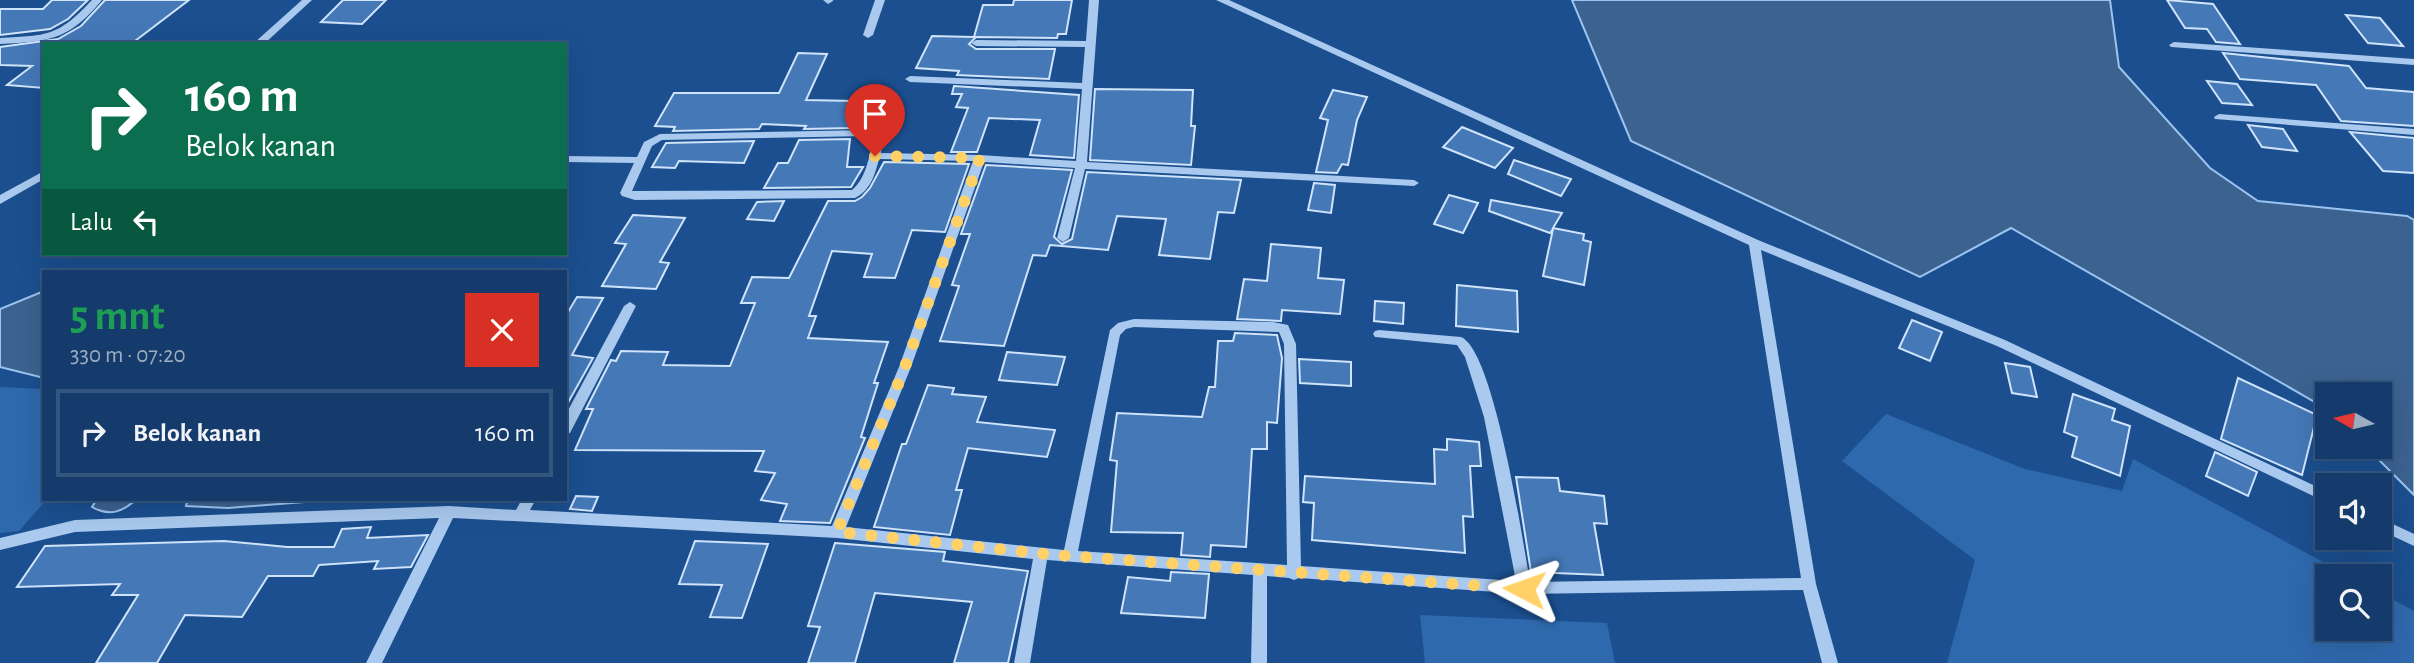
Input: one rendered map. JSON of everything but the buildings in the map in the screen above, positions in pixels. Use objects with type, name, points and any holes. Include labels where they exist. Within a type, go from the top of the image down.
[{"type":"street","points":[[0,41],[58,36],[69,30],[97,0]]},
{"type":"street","points":[[260,42],[307,0]]},
{"type":"street","points":[[868,35],[880,0]]},
{"type":"street","points":[[1063,238],[1081,165],[1085,86],[1094,0]]},
{"type":"street","points":[[1221,0],[1754,243],[2001,343],[2315,492]]},
{"type":"street","points":[[976,43],[1090,44]]},
{"type":"street","points":[[2174,45],[2414,62]]},
{"type":"street","points":[[910,79],[1085,86]]},
{"type":"street","points":[[2219,117],[2414,132]]},
{"type":"street","points":[[869,133],[877,139],[875,156],[862,188],[850,194],[629,195],[625,188],[639,160],[653,140],[687,136],[869,133]]},
{"type":"street","points":[[875,156],[980,158],[1414,183]]},
{"type":"street","points":[[837,532],[905,367],[980,158]]},
{"type":"street","points":[[567,159],[639,160]]},
{"type":"street","points":[[0,200],[42,175]]},
{"type":"street","points":[[1754,243],[1809,584],[1830,663]]},
{"type":"street","points":[[567,425],[629,306]]},
{"type":"street","points":[[1070,556],[1114,333],[1122,326],[1134,323],[1273,326],[1284,328],[1290,344],[1294,574]]},
{"type":"street","points":[[1379,334],[1461,341],[1471,351],[1484,390],[1524,589]]},
{"type":"street","points":[[520,516],[527,501]]},
{"type":"street","points":[[0,544],[75,526],[449,512],[837,532],[1041,554],[1524,589],[1809,584]]},
{"type":"street","points":[[374,663],[449,512]]},
{"type":"street","points":[[2392,530],[2414,540]]},
{"type":"street","points":[[1021,663],[1041,554]]},
{"type":"street","points":[[1259,663],[1260,570]]},
{"type":"shaded area","points":[[1572,0],[2110,0],[2119,67],[2210,168],[2258,201],[2407,216],[2414,220],[2414,495],[2378,459],[2392,459],[2392,382],[2315,382],[2315,402],[2011,228],[1920,277],[1631,141]]},
{"type":"shaded area","points":[[42,292],[42,378],[0,367],[0,309]]},
{"type":"shaded area","points":[[0,387],[42,389],[42,501],[45,501],[19,531],[0,533]]},
{"type":"shaded area","points":[[1886,414],[2025,469],[2122,491],[2133,459],[2327,564],[2315,564],[2315,641],[2392,641],[2392,599],[2414,611],[2414,663],[1947,663],[1975,560],[1842,461]]},
{"type":"shaded area","points":[[96,501],[134,501],[116,512],[105,512],[92,507]]},
{"type":"shaded area","points":[[187,501],[317,501],[228,508],[186,506]]},
{"type":"shaded area","points":[[1420,615],[1607,623],[1615,663],[1425,663]]},
{"type":"route","points":[[875,156],[980,158],[905,367],[837,532],[1056,555],[1524,589]]}]
